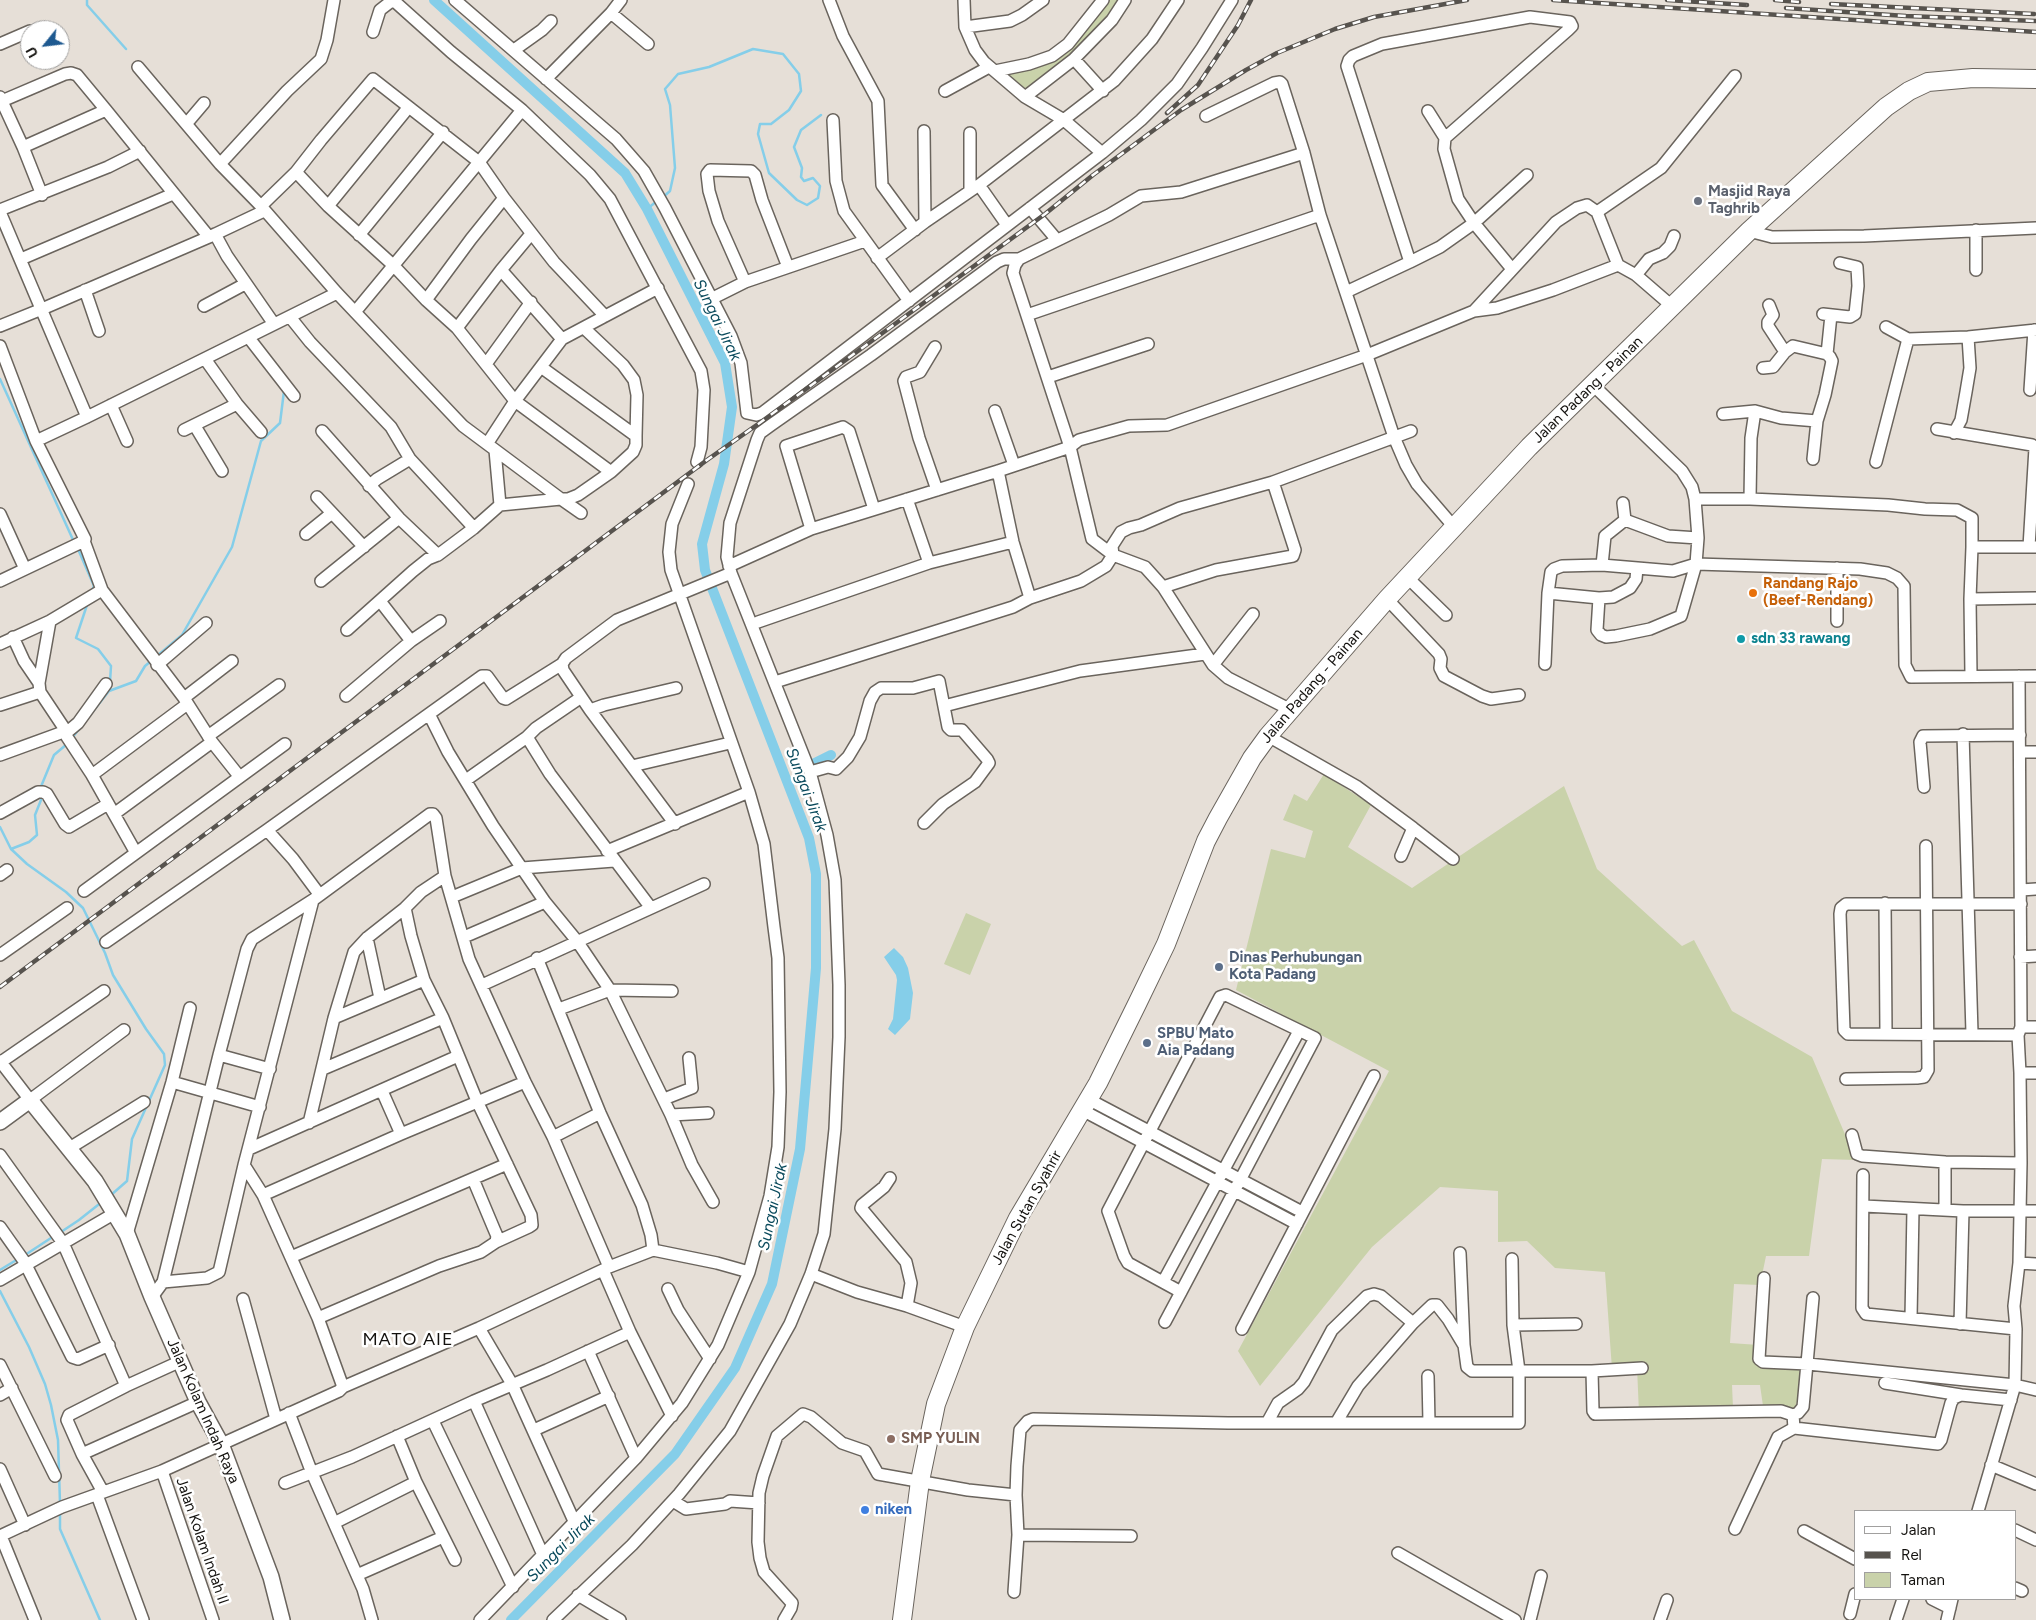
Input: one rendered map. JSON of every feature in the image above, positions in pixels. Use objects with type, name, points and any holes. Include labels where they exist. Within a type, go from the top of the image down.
[{"type":"main road","name":"Jalan Padang - Painan","points":[[1218,818],[1252,758],[1289,710],[1454,527],[1529,447],[1594,386],[1749,231],[1857,132],[1886,107],[1909,91],[1928,82],[1973,78],[2036,79]]},
{"type":"main road","name":"Jalan Sutan Syahrir","points":[[902,1620],[920,1481],[936,1404],[966,1327],[1018,1218],[1085,1104],[1157,962],[1206,841],[1218,818]]},
{"type":"street","points":[[220,164],[287,91],[322,59],[334,0]]},
{"type":"street","points":[[373,32],[380,10],[393,0],[451,52],[522,110],[590,175],[610,199],[697,361],[704,380],[701,447],[698,462]]},
{"type":"street","points":[[455,0],[616,139],[644,171],[654,186],[713,298],[738,353],[743,374],[747,413],[756,415],[762,413],[1102,154],[1168,94],[1202,48],[1232,0]]},
{"type":"street","points":[[546,79],[611,13],[621,0]]},
{"type":"street","points":[[829,0],[843,36],[878,101],[882,185],[915,230]]},
{"type":"street","points":[[964,0],[965,27],[975,50],[992,69],[1025,97],[1064,120],[1102,154]]},
{"type":"street","points":[[965,27],[1010,20],[1022,15],[1043,0]]},
{"type":"street","points":[[945,91],[992,69],[1029,64],[1052,56],[1068,44],[1103,0]]},
{"type":"street","points":[[1025,97],[1074,59],[1112,20],[1126,0]]},
{"type":"street","points":[[877,258],[975,188],[1124,73],[1141,53],[1178,0]]},
{"type":"street","points":[[611,13],[648,44]]},
{"type":"street","points":[[1410,262],[1347,66],[1349,60],[1382,44],[1530,17],[1572,23],[1568,30],[1444,138]]},
{"type":"street","points":[[514,50],[542,30],[551,21]]},
{"type":"street","points":[[0,44],[20,36]]},
{"type":"street","points":[[1074,59],[1102,91]]},
{"type":"street","points":[[138,67],[220,164],[262,208],[337,293],[463,426],[581,513]]},
{"type":"street","points":[[42,195],[23,146],[1,99],[71,73],[77,75],[173,194],[212,236],[274,324]]},
{"type":"street","points":[[1597,212],[1661,168],[1735,76]]},
{"type":"street","points":[[0,326],[42,310],[212,236],[262,208],[296,172],[373,79],[479,162],[504,198],[554,262],[605,316]]},
{"type":"street","points":[[1206,116],[1240,98],[1280,82],[1282,84],[1304,153],[1320,215],[1394,437],[1406,465],[1417,484],[1454,527]]},
{"type":"street","points":[[187,123],[204,103]]},
{"type":"street","points":[[328,206],[408,108]]},
{"type":"street","points":[[23,146],[106,110]]},
{"type":"street","points":[[356,312],[522,110]]},
{"type":"street","points":[[1428,111],[1444,138],[1444,149],[1458,198],[1474,223],[1512,268]]},
{"type":"street","points":[[833,120],[836,181],[840,202],[849,219],[909,301]]},
{"type":"street","points":[[924,131],[925,222]]},
{"type":"street","points":[[358,235],[443,132]]},
{"type":"street","points":[[970,133],[975,188],[1007,225]]},
{"type":"street","points":[[87,417],[0,211],[108,167],[140,151]]},
{"type":"street","points":[[559,1618],[578,1595],[632,1545],[673,1501],[730,1430],[790,1324],[811,1274],[824,1234],[834,1129],[839,985],[835,880],[828,835],[809,771],[729,571],[727,549],[730,523],[760,433],[871,355],[997,262],[1004,259],[1019,259],[1109,215],[1141,196],[1181,192],[1304,153]]},
{"type":"street","points":[[745,282],[716,214],[708,184],[710,170],[751,171],[755,175],[762,200],[788,267]]},
{"type":"street","points":[[296,172],[358,235],[393,265],[426,300],[458,328],[515,402],[611,472]]},
{"type":"street","points":[[1346,292],[1440,247],[1474,223],[1527,175]]},
{"type":"street","points":[[21,259],[173,194]]},
{"type":"street","points":[[426,300],[504,198]]},
{"type":"street","points":[[1474,311],[1556,222],[1567,214],[1587,205],[1597,212],[1618,265],[1636,275],[1673,307]]},
{"type":"street","points":[[1030,208],[1057,240]]},
{"type":"street","points":[[1027,314],[1320,215]]},
{"type":"street","points":[[1749,231],[1772,237],[1864,236],[2036,228]]},
{"type":"street","points":[[1976,230],[1976,270]]},
{"type":"street","points":[[458,328],[501,270],[532,234]]},
{"type":"street","points":[[1636,275],[1649,259],[1662,253],[1670,246],[1674,236]]},
{"type":"street","points":[[713,298],[745,282],[865,241]]},
{"type":"street","points":[[1019,259],[1013,269],[1014,280],[1027,314],[1070,447],[1092,539],[1113,555],[1145,567],[1163,588],[1204,654],[1213,665],[1228,678],[1289,710]]},
{"type":"street","points":[[1813,459],[1817,421],[1832,361],[1827,354],[1827,314],[1850,317],[1855,314],[1856,307],[1857,267],[1840,263]]},
{"type":"street","points":[[106,942],[485,675],[506,700],[562,664],[578,647],[612,623],[729,571],[811,529],[998,471],[1070,447],[1079,440],[1128,426],[1166,425],[1366,355],[1474,311],[1497,308],[1618,265]]},
{"type":"street","points":[[501,270],[562,339]]},
{"type":"street","points":[[204,306],[245,284]]},
{"type":"street","points":[[500,505],[491,447],[515,402],[562,339],[658,288]]},
{"type":"street","points":[[85,290],[99,330]]},
{"type":"street","points":[[36,441],[249,338],[337,293]]},
{"type":"street","points":[[486,364],[531,302]]},
{"type":"street","points":[[1769,305],[1773,315],[1768,322],[1768,326],[1785,352]]},
{"type":"street","points":[[290,317],[310,342],[391,427],[410,460],[474,528]]},
{"type":"street","points":[[1886,327],[1908,339],[1968,337],[2035,330],[2030,390]]},
{"type":"street","points":[[347,630],[428,559],[438,555],[474,528],[500,505],[568,499],[578,495],[611,472],[634,452],[636,445],[637,395],[634,380],[623,365],[584,328]]},
{"type":"street","points":[[1954,433],[1961,420],[1970,368],[1968,337]]},
{"type":"street","points":[[249,338],[290,391]]},
{"type":"street","points":[[1876,462],[1908,339]]},
{"type":"street","points":[[1048,377],[1148,344]]},
{"type":"street","points":[[0,346],[36,441],[84,537],[94,595],[154,661],[239,776]]},
{"type":"street","points":[[1763,368],[1773,367],[1785,352],[1793,346],[1827,354]]},
{"type":"street","points":[[935,347],[920,372],[906,377],[904,381],[919,438],[938,490]]},
{"type":"street","points":[[205,359],[237,404],[261,432]]},
{"type":"street","points":[[541,367],[636,436]]},
{"type":"street","points":[[1594,386],[1682,471],[1692,487],[1696,499],[1698,538],[1696,564],[1681,616],[1650,629],[1606,637],[1597,630],[1599,598]]},
{"type":"street","points":[[222,470],[190,428],[237,404]]},
{"type":"street","points":[[111,405],[128,441]]},
{"type":"street","points":[[1723,414],[1755,411],[1781,418],[1817,421]]},
{"type":"street","points":[[1750,499],[1751,438],[1755,411]]},
{"type":"street","points":[[995,412],[1014,465]]},
{"type":"street","points":[[811,529],[786,446],[843,427],[849,431],[874,508]]},
{"type":"street","points":[[1937,428],[1954,433],[2032,445],[2035,448],[2033,547],[1972,547]]},
{"type":"street","points":[[775,682],[1013,607],[1030,598],[1081,581],[1106,566],[1113,555],[1112,546],[1121,532],[1129,528],[1141,525],[1180,508],[1273,482],[1411,430]]},
{"type":"street","points":[[322,431],[369,486],[438,555]]},
{"type":"street","points":[[369,486],[377,479],[410,460]]},
{"type":"street","points":[[998,471],[1013,542],[1030,598]]},
{"type":"street","points":[[1163,588],[1216,570],[1293,556],[1295,550],[1273,482]]},
{"type":"street","points":[[480,1620],[636,1458],[672,1416],[718,1345],[749,1272],[770,1196],[778,1146],[780,1092],[777,950],[764,844],[749,792],[730,743],[682,593],[671,570],[669,552],[672,524],[688,484]]},
{"type":"street","points":[[317,497],[364,546]]},
{"type":"street","points":[[907,499],[929,563]]},
{"type":"street","points":[[1696,499],[1750,499],[1888,505],[1925,510],[1957,510],[1972,518],[1971,675]]},
{"type":"street","points":[[1624,503],[1626,520]]},
{"type":"street","points":[[306,534],[332,513]]},
{"type":"street","points":[[0,514],[25,569]]},
{"type":"street","points":[[321,580],[399,518]]},
{"type":"street","points":[[1626,520],[1668,536],[1698,538]]},
{"type":"street","points":[[1602,565],[1605,536],[1626,520]]},
{"type":"street","points":[[0,581],[84,541]]},
{"type":"street","points":[[758,622],[929,563],[1013,542]]},
{"type":"street","points":[[1545,664],[1548,593],[1551,572],[1554,569],[1562,566],[1602,565],[1673,571],[1696,564],[1860,569],[1886,573],[1897,578],[1904,586],[1906,665],[1912,677],[1971,675],[2036,676]]},
{"type":"street","points":[[1548,593],[1599,598],[1619,595],[1630,588],[1636,580],[1637,568]]},
{"type":"street","points":[[1837,568],[1837,621]]},
{"type":"street","points":[[1408,578],[1446,615]]},
{"type":"street","points":[[0,644],[50,621],[94,595]]},
{"type":"street","points":[[1970,599],[2036,598]]},
{"type":"street","points":[[1387,600],[1439,654],[1441,659],[1440,668],[1444,676],[1491,699],[1519,695]]},
{"type":"street","points":[[380,601],[411,641]]},
{"type":"street","points":[[1213,665],[1253,614]]},
{"type":"street","points":[[346,696],[411,641],[440,620]]},
{"type":"street","points":[[39,687],[50,621]]},
{"type":"street","points":[[154,661],[206,623]]},
{"type":"street","points":[[12,637],[136,853]]},
{"type":"street","points":[[944,706],[1080,671],[1204,654]]},
{"type":"street","points":[[92,775],[232,661]]},
{"type":"street","points":[[562,664],[563,670],[580,698],[675,824]]},
{"type":"street","points":[[1978,1510],[2015,1385],[2016,1329],[2014,1306],[2019,1263],[2021,1163],[2019,676]]},
{"type":"street","points":[[809,771],[828,768],[836,769],[848,757],[860,737],[870,702],[875,692],[881,688],[912,688],[939,682],[948,727],[951,730],[962,730],[989,762],[976,782],[943,804],[924,823]]},
{"type":"street","points":[[0,755],[68,736],[106,684]]},
{"type":"street","points":[[0,812],[40,792],[47,794],[65,824],[69,827],[111,809],[210,739],[279,685]]},
{"type":"street","points":[[0,705],[39,687]]},
{"type":"street","points":[[590,710],[676,688]]},
{"type":"street","points":[[466,780],[580,698]]},
{"type":"street","points":[[429,714],[448,752],[493,826],[545,902],[577,941],[610,990],[664,1100],[692,1165],[713,1202]]},
{"type":"street","points":[[1962,734],[1972,1033]]},
{"type":"street","points":[[1924,787],[1920,739],[1926,735],[2020,735]]},
{"type":"street","points":[[1268,736],[1356,786],[1453,859]]},
{"type":"street","points":[[528,737],[550,774],[651,908]]},
{"type":"street","points":[[632,766],[730,743]]},
{"type":"street","points":[[84,891],[285,744]]},
{"type":"street","points":[[2020,752],[2036,752]]},
{"type":"street","points":[[452,897],[522,868],[611,856],[675,824],[749,792]]},
{"type":"street","points":[[152,1297],[163,1282],[246,949],[252,939],[316,897],[430,814],[433,814],[436,818],[446,876],[469,959],[525,1082],[553,1137],[630,1332],[672,1416]]},
{"type":"street","points":[[1400,856],[1413,828]]},
{"type":"street","points":[[163,1282],[207,1278],[219,1272],[244,1164],[316,897],[293,859],[267,830]]},
{"type":"street","points":[[1846,1079],[1924,1077],[1928,1070],[1926,846]]},
{"type":"street","points":[[309,1123],[334,1018],[356,948],[405,908],[421,892],[446,876]]},
{"type":"street","points":[[482,985],[537,958],[704,884]]},
{"type":"street","points":[[2021,890],[2036,889]]},
{"type":"street","points":[[464,937],[545,902]]},
{"type":"street","points":[[2020,904],[1969,902],[1846,904],[1841,908],[1840,914],[1844,1030],[1848,1034],[1972,1033],[2020,1031],[2036,1027]]},
{"type":"street","points":[[1885,903],[1886,1034]]},
{"type":"street","points":[[0,955],[66,908]]},
{"type":"street","points":[[318,1318],[440,1266],[481,1252],[496,1242],[532,1225],[531,1215],[477,1101],[443,1018],[424,980],[405,908]]},
{"type":"street","points":[[367,938],[380,998]]},
{"type":"street","points":[[2020,957],[2036,956]]},
{"type":"street","points":[[537,958],[600,1113],[642,1205],[652,1235],[653,1250]]},
{"type":"street","points":[[334,1018],[424,980]]},
{"type":"street","points":[[559,1009],[610,990],[672,991]]},
{"type":"street","points":[[30,1100],[0,1062],[104,991]]},
{"type":"street","points":[[1165,1322],[1181,1292],[1234,1191],[1240,1179],[1315,1038],[1226,994],[1220,996],[1108,1210],[1128,1263],[1181,1292]]},
{"type":"street","points":[[127,1234],[172,1082],[190,1008]]},
{"type":"street","points":[[323,1070],[443,1018]]},
{"type":"street","points":[[0,1122],[124,1030]]},
{"type":"street","points":[[1163,1282],[1299,1031]]},
{"type":"street","points":[[219,1055],[270,1069]]},
{"type":"street","points":[[249,1149],[458,1056]]},
{"type":"street","points":[[664,1100],[692,1088],[689,1058]]},
{"type":"street","points":[[2020,1073],[2036,1073]]},
{"type":"street","points":[[1242,1329],[1374,1076]]},
{"type":"street","points":[[172,1082],[260,1108]]},
{"type":"street","points":[[263,1195],[477,1101],[525,1082]]},
{"type":"street","points":[[382,1091],[401,1134]]},
{"type":"street","name":"Jalan Kolam Indah Raya","points":[[30,1100],[102,1191],[127,1234],[198,1402],[221,1444],[271,1578],[282,1620]]},
{"type":"street","points":[[68,1149],[144,1102]]},
{"type":"street","points":[[1085,1104],[1149,1132],[1302,1212]]},
{"type":"street","points":[[1085,1104],[1143,1143],[1297,1224]]},
{"type":"street","points":[[553,1137],[600,1113]]},
{"type":"street","points":[[671,1116],[708,1113]]},
{"type":"street","points":[[1852,1135],[1857,1154],[1862,1156],[1945,1162],[2021,1163]]},
{"type":"street","points":[[0,1155],[59,1236],[126,1386]]},
{"type":"street","points":[[1945,1162],[1945,1210]]},
{"type":"street","points":[[244,1164],[263,1195],[318,1318],[343,1388]]},
{"type":"street","points":[[291,1258],[507,1164]]},
{"type":"street","points":[[1863,1175],[1862,1308],[1866,1314],[2016,1329]]},
{"type":"street","points":[[890,1178],[884,1186],[861,1206],[906,1262],[911,1283],[907,1306]]},
{"type":"street","points":[[473,1179],[497,1236],[496,1242]]},
{"type":"street","points":[[1864,1206],[1963,1211],[2036,1211]]},
{"type":"street","points":[[1911,1318],[1913,1209]]},
{"type":"street","points":[[0,1280],[23,1259],[59,1236],[113,1210]]},
{"type":"street","points":[[1960,1324],[1963,1211]]},
{"type":"street","points":[[0,1227],[23,1259],[54,1326],[72,1358],[78,1359],[109,1345]]},
{"type":"street","points":[[35,1620],[0,1536],[67,1506],[162,1471],[480,1328],[606,1269],[653,1250],[718,1263],[749,1272]]},
{"type":"street","points":[[1460,1253],[1464,1345],[1467,1367],[1472,1371],[1592,1371],[1642,1368]]},
{"type":"street","points":[[1014,1592],[1018,1535],[1016,1495],[1020,1430],[1023,1425],[1033,1419],[1267,1423],[1519,1423],[1519,1371],[1513,1325],[1512,1259]]},
{"type":"street","points":[[2019,1263],[2036,1264]]},
{"type":"street","points":[[811,1274],[857,1292],[907,1306],[966,1327]]},
{"type":"street","points":[[1764,1278],[1759,1359],[1763,1362],[1808,1364],[2015,1385],[2036,1390]]},
{"type":"street","points":[[668,1289],[678,1310],[710,1359]]},
{"type":"street","points":[[1267,1423],[1278,1403],[1298,1389],[1304,1382],[1332,1330],[1367,1296],[1374,1294],[1381,1296],[1413,1322]]},
{"type":"street","points":[[243,1298],[276,1419]]},
{"type":"street","points":[[1592,1371],[1593,1411],[1595,1414],[1759,1410],[1782,1411],[1793,1415],[1798,1413],[1803,1407],[1813,1298]]},
{"type":"street","points":[[1336,1423],[1358,1386],[1413,1322],[1432,1305],[1437,1305],[1464,1345]]},
{"type":"street","points":[[1513,1325],[1576,1324]]},
{"type":"street","points":[[480,1328],[512,1384],[574,1521]]},
{"type":"street","points":[[285,1483],[352,1457],[630,1332]]},
{"type":"street","points":[[588,1352],[636,1458]]},
{"type":"street","points":[[143,1620],[100,1494],[69,1424],[68,1417],[126,1386],[181,1361]]},
{"type":"street","points":[[0,1365],[55,1476]]},
{"type":"street","points":[[1428,1376],[1429,1424]]},
{"type":"street","points":[[1884,1383],[1961,1395],[2010,1400]]},
{"type":"street","points":[[0,1395],[12,1388]]},
{"type":"street","points":[[1735,1529],[1778,1437],[1794,1428],[1938,1444],[1941,1440],[1951,1403],[1954,1398],[1961,1395]]},
{"type":"street","points":[[534,1430],[608,1396]]},
{"type":"street","points":[[474,1401],[543,1555]]},
{"type":"street","points":[[82,1454],[198,1402]]},
{"type":"street","points":[[289,1413],[312,1473],[367,1599],[372,1620]]},
{"type":"street","points":[[784,1620],[792,1608],[792,1603],[764,1572],[758,1542],[759,1503],[763,1476],[777,1436],[803,1414],[811,1417],[842,1442],[865,1451],[878,1474],[1016,1495]]},
{"type":"street","points":[[1793,1415],[1794,1428]]},
{"type":"street","points":[[433,1421],[513,1586]]},
{"type":"street","points":[[397,1436],[416,1482],[455,1560]]},
{"type":"street","points":[[1991,1465],[2036,1484]]},
{"type":"street","name":"Jalan Kolam Indah II","points":[[162,1471],[213,1620]]},
{"type":"street","points":[[1,1475],[25,1525]]},
{"type":"street","points":[[334,1523],[416,1482]]},
{"type":"street","points":[[673,1501],[686,1509],[725,1504],[730,1501],[759,1503]]},
{"type":"street","points":[[2016,1530],[2036,1540]]},
{"type":"street","points":[[1804,1531],[1854,1558]]},
{"type":"street","points":[[1018,1535],[1131,1536]]},
{"type":"street","points":[[357,1575],[443,1537]]},
{"type":"street","points":[[1398,1553],[1515,1620]]},
{"type":"street","points":[[1530,1620],[1541,1576]]},
{"type":"street","points":[[578,1595],[620,1620]]},
{"type":"street","points":[[1850,1614],[1854,1598]]},
{"type":"street","points":[[1660,1620],[1667,1600]]},
{"type":"street","points":[[1896,1620],[1903,1600]]},
{"type":"street","points":[[1937,1600],[1951,1603],[1947,1620]]},
{"type":"green space","points":[[1107,0],[1124,0],[1108,23],[1025,93],[1002,72],[1046,60]]},
{"type":"green space","points":[[1324,774],[1371,805],[1348,847],[1412,888],[1564,786],[1597,869],[1682,946],[1694,940],[1732,1011],[1812,1057],[1856,1160],[1822,1159],[1809,1256],[1766,1256],[1760,1285],[1734,1284],[1730,1343],[1759,1345],[1758,1364],[1803,1369],[1795,1410],[1763,1406],[1760,1385],[1732,1385],[1733,1408],[1639,1413],[1637,1367],[1612,1369],[1605,1272],[1555,1268],[1527,1241],[1498,1242],[1498,1191],[1440,1187],[1372,1247],[1260,1386],[1238,1351],[1389,1071],[1236,990],[1271,849],[1305,858],[1313,831],[1283,820],[1294,794],[1307,801]]},
{"type":"green space","points":[[966,913],[991,924],[970,975],[944,964]]},
{"type":"water","points":[[894,948],[903,957],[908,968],[913,993],[910,1019],[895,1035],[888,1029],[893,1019],[897,980],[896,975],[884,957]]},
{"type":"waterway","points":[[87,0],[87,5],[126,49]]},
{"type":"waterway","name":"Sungai Jirak","points":[[434,0],[625,173],[647,209],[725,363],[732,407],[724,464],[702,544],[705,570],[809,838],[816,874],[816,968],[800,1149],[772,1284],[735,1368],[675,1454],[511,1620]]},
{"type":"waterway","points":[[662,198],[670,191],[675,168],[670,105],[665,89],[678,74],[709,67],[753,49],[783,54],[799,74],[801,91],[789,110],[771,124],[760,124],[758,134],[769,173],[797,200],[807,205],[818,198],[820,186],[813,178],[804,181],[801,177],[802,168],[794,147],[801,130],[821,115]]},
{"type":"waterway","points":[[647,209],[657,201]]},
{"type":"waterway","points":[[0,379],[74,542]]},
{"type":"waterway","points":[[157,656],[182,635],[232,547],[261,441],[280,423],[284,391]]},
{"type":"waterway","points":[[78,549],[94,586],[92,590]]},
{"type":"waterway","points":[[88,602],[76,638],[98,649],[111,666],[110,682]]},
{"type":"waterway","points":[[72,738],[109,691],[136,681],[145,666],[151,661]]},
{"type":"waterway","points":[[40,789],[54,755],[67,744]]},
{"type":"waterway","points":[[813,764],[831,755]]},
{"type":"waterway","points":[[11,849],[29,842],[37,835],[35,815],[41,795]]},
{"type":"waterway","points":[[0,827],[11,849],[27,864],[66,892],[83,908],[105,953],[113,975],[146,1029],[164,1054],[165,1065],[132,1139],[127,1181],[111,1195]]},
{"type":"waterway","points":[[61,1232],[103,1201]]},
{"type":"waterway","points":[[25,1255],[54,1236]]},
{"type":"waterway","points":[[0,1270],[18,1259]]},
{"type":"waterway","points":[[0,1291],[29,1347],[45,1384],[51,1405],[58,1440],[60,1503]]},
{"type":"waterway","points":[[60,1511],[60,1529],[100,1620]]},
{"type":"railway","points":[[1167,113],[1198,85],[1238,25],[1251,0]]},
{"type":"railway","points":[[0,987],[707,460],[1045,214],[1093,175],[1181,110],[1277,53],[1335,29],[1374,17],[1467,0]]},
{"type":"railway","points":[[1553,0],[2036,32]]},
{"type":"railway","points":[[1667,0],[1747,5]]},
{"type":"railway","points":[[1775,0],[1799,2]]},
{"type":"railway","points":[[1831,4],[2034,14]]},
{"type":"railway","points":[[1786,8],[1906,16],[2036,21]]},
{"type":"place","name":"Masjid Raya Taghrib","points":[[1698,201]]},
{"type":"place","name":"Randang Rajo (Beef-Rendang)","points":[[1753,593]]},
{"type":"place","name":"sdn 33 rawang","points":[[1741,639]]},
{"type":"place","name":"Dinas Perhubungan Kota Padang","points":[[1219,967]]},
{"type":"place","name":"SPBU Mato Aia Padang","points":[[1147,1043]]},
{"type":"place","name":"SMP YULIN","points":[[891,1439]]},
{"type":"place","name":"niken","points":[[865,1510]]},
{"type":"district","name":"MATO AIE","points":[[408,1340]]}]
